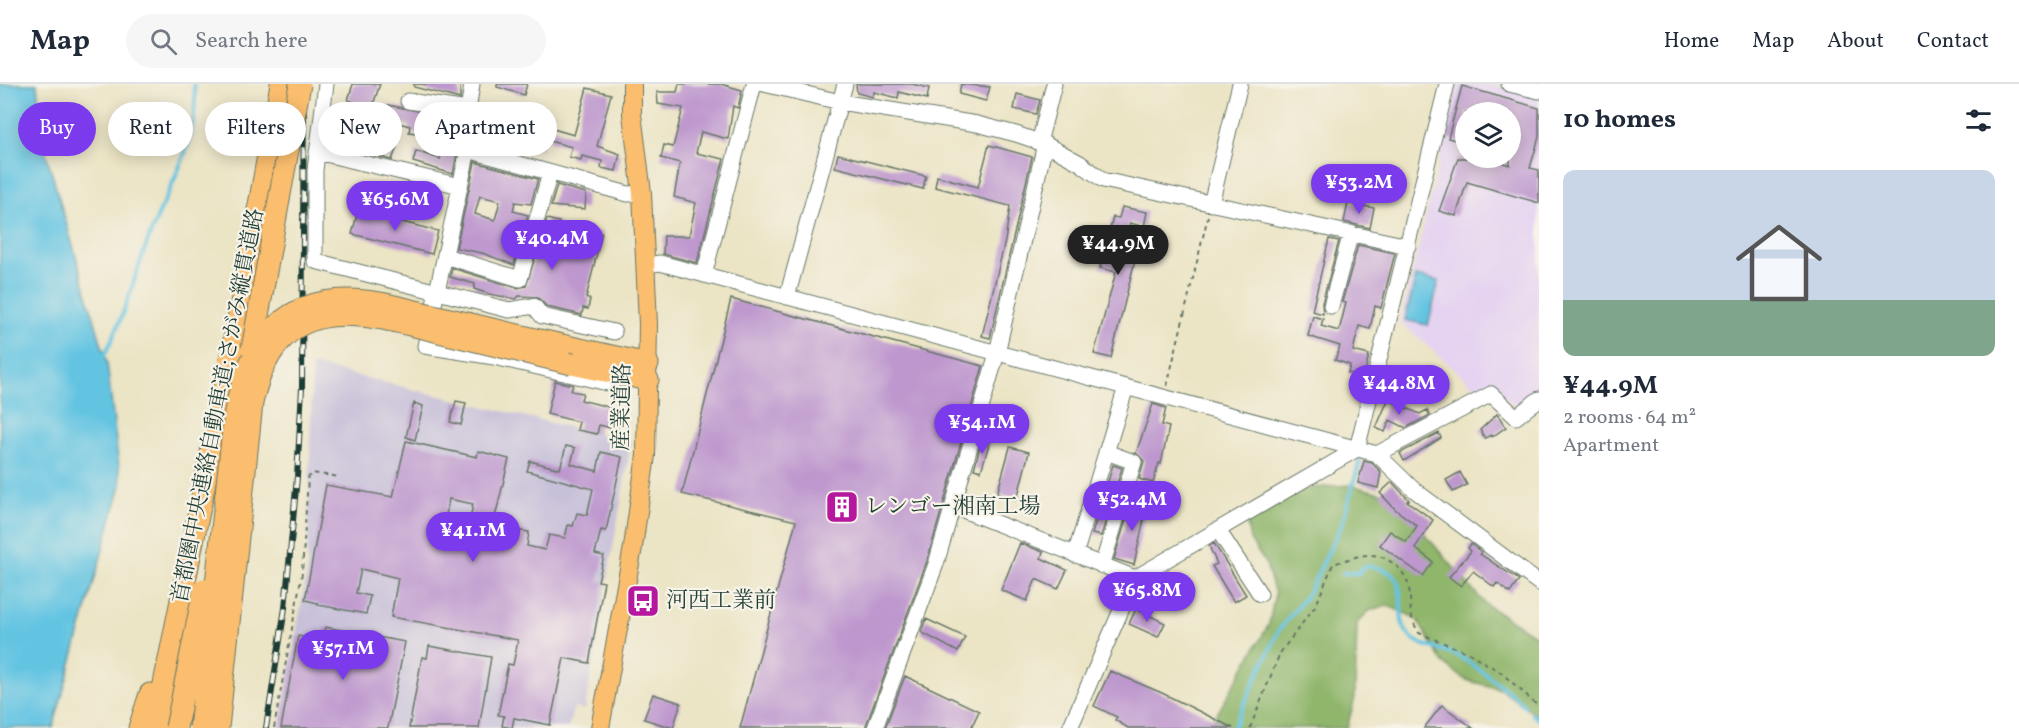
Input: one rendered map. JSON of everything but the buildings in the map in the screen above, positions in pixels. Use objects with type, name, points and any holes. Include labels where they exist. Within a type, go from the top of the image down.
[{"type":"highway","name":"首都圏中央連絡自動車道;さがみ縦貫道路","points":[[155,728],[223,398],[281,84]]},
{"type":"highway","name":"首都圏中央連絡自動車道;さがみ縦貫道路","points":[[177,728],[257,325],[300,84]]},
{"type":"highway","points":[[200,728],[238,397],[252,356],[276,325],[315,304],[363,300],[567,355]]},
{"type":"highway","points":[[218,728],[252,403],[261,370],[286,335],[317,318],[359,315],[648,372]]},
{"type":"highway","points":[[139,728],[168,628],[206,458],[223,398]]},
{"type":"main road","name":"産業道路","points":[[600,728],[633,547],[646,455],[648,372],[646,265],[642,193],[632,114],[632,84]]},
{"type":"street","points":[[326,84],[317,152],[313,214],[315,261],[509,310],[534,306],[537,319],[584,331],[614,332]]},
{"type":"street","points":[[469,102],[472,84]]},
{"type":"street","points":[[704,275],[754,84]]},
{"type":"street","points":[[764,84],[840,102],[977,124],[1042,144],[1080,163],[1102,180],[1408,246]]},
{"type":"street","points":[[787,297],[844,84]]},
{"type":"street","points":[[875,728],[936,564],[997,353],[1054,84]]},
{"type":"street","points":[[1211,204],[1240,84]]},
{"type":"street","points":[[1070,728],[1135,578],[1357,449],[1447,84]]},
{"type":"street","points":[[1509,84],[1539,91]]},
{"type":"street","points":[[408,101],[415,102]]},
{"type":"street","points":[[317,152],[460,186]]},
{"type":"street","points":[[467,156],[439,292],[425,346],[494,357],[612,384]]},
{"type":"street","points":[[489,156],[628,194],[642,193]]},
{"type":"street","points":[[445,256],[520,279],[550,173]]},
{"type":"street","points":[[1332,306],[1351,233]]},
{"type":"street","points":[[646,265],[660,263],[1377,454],[1413,489],[1539,583]]},
{"type":"street","points":[[1075,555],[1126,387]]},
{"type":"street","points":[[1377,454],[1491,394],[1516,417],[1539,399]]},
{"type":"street","points":[[1102,566],[1134,462],[1106,452]]},
{"type":"street","points":[[953,506],[1135,578]]},
{"type":"street","points":[[1218,530],[1260,594]]},
{"type":"path","points":[[1165,397],[1211,204]]},
{"type":"path","points":[[274,728],[302,573],[308,478],[312,473],[318,472],[340,477]]},
{"type":"path","points":[[1250,728],[1280,653],[1316,605],[1333,564],[1366,555],[1376,555],[1402,570],[1410,587],[1409,607],[1419,633],[1469,653],[1502,673],[1539,707]]},
{"type":"shaded area","points":[[1458,84],[1489,84],[1539,96],[1539,396],[1521,410],[1495,390],[1484,395],[1400,322]]},
{"type":"shaded area","points":[[312,365],[631,442],[585,710],[574,708],[568,728],[279,728],[307,572]]},
{"type":"green space","points":[[1351,485],[1384,494],[1405,511],[1485,604],[1539,638],[1539,717],[1500,689],[1466,680],[1443,663],[1416,618],[1386,605],[1369,611],[1357,623],[1355,697],[1347,728],[1209,728],[1269,624],[1275,594],[1266,564],[1250,540],[1245,513],[1272,491]]},
{"type":"water","points":[[0,84],[37,84],[39,102],[18,102],[18,156],[47,156],[107,363],[121,485],[53,728],[0,728]]},
{"type":"water","points":[[1416,276],[1439,281],[1428,325],[1405,320]]},
{"type":"waterway","points":[[102,359],[117,329],[150,235],[182,162],[193,124],[194,84]]},
{"type":"waterway","points":[[1233,728],[1279,630],[1309,592],[1342,524],[1360,460]]},
{"type":"waterway","points":[[1343,573],[1359,573],[1360,569],[1371,566],[1391,574],[1397,580],[1400,589],[1404,626],[1413,639],[1467,661],[1525,706]]},
{"type":"waterway","points":[[1532,714],[1539,720]]},
{"type":"railway","points":[[266,728],[285,608],[297,477],[302,388],[304,84]]},
{"type":"place","name":"レンゴー湘南工場","points":[[842,507]]},
{"type":"place","name":"河西工業前","points":[[643,601]]}]
